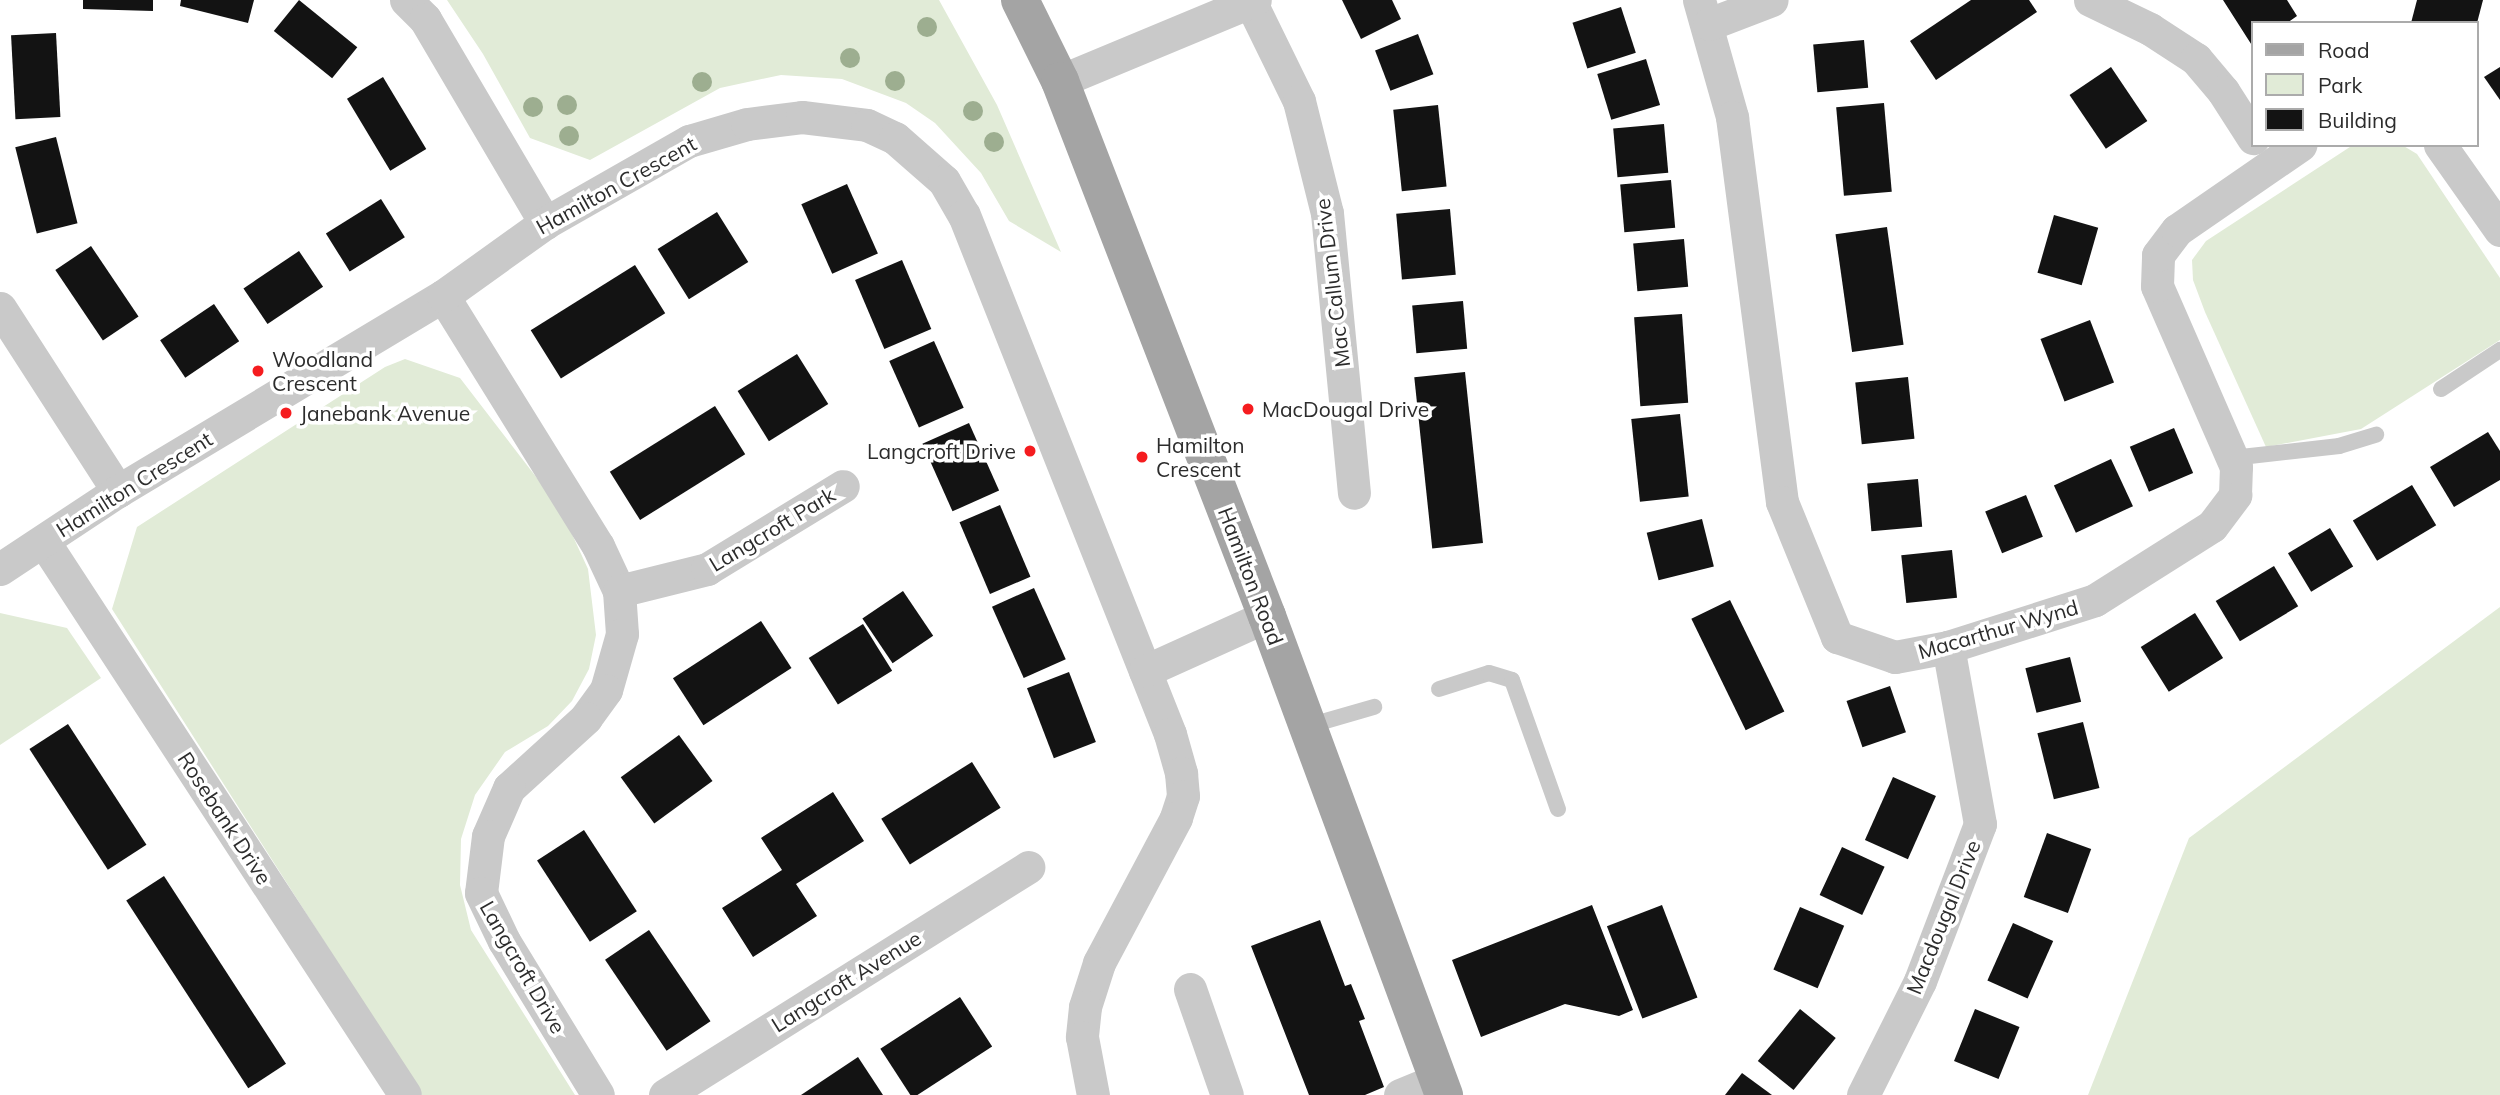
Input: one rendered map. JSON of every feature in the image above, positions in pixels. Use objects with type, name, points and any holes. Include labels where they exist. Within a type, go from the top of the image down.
[{"type":"main road","name":"Hamilton Road","points":[[1020,0],[1060,81],[1267,616],[1441,1087]]},
{"type":"street","points":[[407,0],[425,19],[545,223]]},
{"type":"street","name":"Macarthur Wynd","points":[[1772,0],[1704,12],[1732,117],[1782,502],[1837,637],[1895,657],[1948,647],[2095,600],[2212,526],[2235,495],[2236,467],[2157,286],[2158,255],[2177,230],[2261,149],[2280,147]]},
{"type":"street","points":[[2090,0],[2150,29],[2196,59],[2223,91],[2252,135]]},
{"type":"street","points":[[1060,81],[1253,1]]},
{"type":"street","name":"Mac Callum Drive","points":[[1253,1],[1299,101],[1327,213],[1354,492]]},
{"type":"street","name":"Hamilton Crescent","points":[[0,569],[118,491],[443,296],[545,223],[689,141],[747,124],[802,117],[867,125],[920,156],[944,181],[964,215],[1170,734],[1183,796],[1177,818],[1098,963],[1084,1007],[1082,1037],[1093,1095]]},
{"type":"street","points":[[2441,147],[2500,230]]},
{"type":"street","name":"Langcroft Drive","points":[[443,296],[598,546],[619,591],[622,634],[606,690],[586,718],[509,788],[488,836],[481,893],[504,940],[598,1095]]},
{"type":"street","points":[[0,308],[118,491]]},
{"type":"street","name":"Langcroft Park","points":[[619,591],[707,569],[843,486]]},
{"type":"street","name":"Rosebank Drive","points":[[44,542],[405,1095]]},
{"type":"street","points":[[1145,671],[1267,616]]},
{"type":"street","name":"Macdougal Drive","points":[[1863,1095],[1920,981],[1980,824],[1948,647]]},
{"type":"street","name":"Langcroft Avenue","points":[[665,1095],[1028,867]]},
{"type":"street","points":[[1190,989],[1227,1095]]},
{"type":"street","name":"Hamilton Road","points":[[1400,1095],[1441,1087]]},
{"type":"lane","points":[[2441,389],[2500,350]]},
{"type":"lane","points":[[2232,458],[2339,446],[2376,435]]},
{"type":"lane","points":[[1439,689],[1489,673],[1512,680],[1558,808]]},
{"type":"lane","points":[[1308,726],[1374,707]]},
{"type":"green space","points":[[447,0],[939,0],[997,105],[1061,252],[1009,221],[981,173],[935,123],[906,103],[842,79],[781,75],[720,88],[590,160],[530,138],[483,54]]},
{"type":"green space","points":[[2350,147],[2405,147],[2417,154],[2500,278],[2500,340],[2361,429],[2266,447],[2193,280],[2192,260],[2206,241]]},
{"type":"green space","points":[[405,359],[460,378],[560,508],[588,569],[596,635],[589,669],[572,701],[548,726],[505,752],[475,795],[461,839],[460,885],[471,930],[575,1095],[422,1095],[112,609],[137,527],[385,367]]},
{"type":"green space","points":[[2500,607],[2500,1095],[2088,1095],[2189,838]]},
{"type":"green space","points":[[0,613],[67,628],[101,678],[0,745]]},
{"type":"building","points":[[83,0],[153,0],[153,11],[83,9]]},
{"type":"building","points":[[181,0],[254,0],[248,23],[180,6]]},
{"type":"building","points":[[299,0],[357,47],[332,78],[274,31]]},
{"type":"building","points":[[1342,0],[1392,0],[1401,19],[1361,39]]},
{"type":"building","points":[[1971,0],[2029,0],[2037,12],[1936,80],[1910,41]]},
{"type":"building","points":[[2223,0],[2287,0],[2297,16],[2290,21],[2252,21],[2252,45]]},
{"type":"building","points":[[2417,0],[2483,0],[2478,21],[2412,21]]},
{"type":"building","points":[[1621,7],[1636,53],[1587,68],[1572,23]]},
{"type":"building","points":[[56,33],[60,117],[15,119],[11,35]]},
{"type":"building","points":[[1418,34],[1433,74],[1390,91],[1375,50]]},
{"type":"building","points":[[1864,40],[1868,88],[1817,92],[1813,44]]},
{"type":"building","points":[[1646,59],[1660,105],[1611,120],[1597,74]]},
{"type":"building","points":[[2111,67],[2147,121],[2106,149],[2070,95]]},
{"type":"building","points":[[2500,67],[2500,100],[2484,77]]},
{"type":"building","points":[[383,77],[426,149],[390,171],[347,99]]},
{"type":"building","points":[[1884,103],[1892,192],[1844,196],[1836,107]]},
{"type":"building","points":[[1438,105],[1447,187],[1402,191],[1393,110]]},
{"type":"building","points":[[1664,124],[1668,173],[1617,177],[1613,128]]},
{"type":"building","points":[[56,137],[78,223],[37,234],[15,147]]},
{"type":"building","points":[[1671,180],[1675,228],[1624,232],[1620,184]]},
{"type":"building","points":[[847,184],[878,253],[832,274],[801,204]]},
{"type":"building","points":[[381,199],[405,237],[350,272],[326,233]]},
{"type":"building","points":[[1450,209],[1456,275],[1402,279],[1396,214]]},
{"type":"building","points":[[717,212],[748,262],[689,299],[658,249]]},
{"type":"building","points":[[2054,215],[2098,228],[2082,285],[2037,273]]},
{"type":"building","points":[[1887,227],[1904,345],[1852,352],[1836,234]]},
{"type":"building","points":[[1684,239],[1688,287],[1637,291],[1633,243]]},
{"type":"building","points":[[91,246],[139,316],[103,341],[55,270]]},
{"type":"building","points":[[299,251],[323,287],[267,324],[243,288]]},
{"type":"building","points":[[902,260],[931,329],[884,349],[855,280]]},
{"type":"building","points":[[635,265],[665,313],[561,379],[531,330]]},
{"type":"building","points":[[1463,301],[1467,349],[1416,353],[1412,305]]},
{"type":"building","points":[[214,304],[239,341],[185,378],[160,340]]},
{"type":"building","points":[[1682,314],[1688,403],[1640,406],[1634,317]]},
{"type":"building","points":[[2090,320],[2114,383],[2065,402],[2041,339]]},
{"type":"building","points":[[934,341],[964,408],[919,428],[889,361]]},
{"type":"building","points":[[797,354],[828,404],[769,441],[738,391]]},
{"type":"building","points":[[1465,372],[1483,543],[1432,548],[1414,377]]},
{"type":"building","points":[[1908,377],[1914,439],[1862,444],[1855,383]]},
{"type":"building","points":[[715,406],[745,454],[640,520],[610,472]]},
{"type":"building","points":[[1680,414],[1689,497],[1640,502],[1631,419]]},
{"type":"building","points":[[969,423],[999,491],[953,511],[922,444]]},
{"type":"building","points":[[2174,428],[2193,473],[2149,492],[2130,447]]},
{"type":"building","points":[[2488,432],[2500,451],[2500,480],[2454,507],[2430,467]]},
{"type":"building","points":[[2111,459],[2133,506],[2076,533],[2054,486]]},
{"type":"building","points":[[1918,479],[1922,527],[1871,531],[1867,483]]},
{"type":"building","points":[[2412,485],[2436,525],[2377,561],[2353,521]]},
{"type":"building","points":[[2026,495],[2043,537],[2002,553],[1985,511]]},
{"type":"building","points":[[1000,505],[1030,577],[990,594],[959,522]]},
{"type":"building","points":[[1702,519],[1714,567],[1659,580],[1647,533]]},
{"type":"building","points":[[2330,528],[2353,567],[2311,592],[2288,553]]},
{"type":"building","points":[[1952,550],[1957,598],[1906,603],[1901,555]]},
{"type":"building","points":[[2274,566],[2298,606],[2240,641],[2216,601]]},
{"type":"building","points":[[1034,588],[1066,659],[1024,678],[992,607]]},
{"type":"building","points":[[903,591],[933,636],[893,663],[862,618]]},
{"type":"building","points":[[1730,600],[1784,711],[1746,730],[1691,619]]},
{"type":"building","points":[[2195,613],[2223,658],[2169,692],[2141,647]]},
{"type":"building","points":[[761,621],[791,668],[703,725],[673,678]]},
{"type":"building","points":[[863,624],[892,671],[838,705],[809,658]]},
{"type":"building","points":[[2070,657],[2081,702],[2036,713],[2025,668]]},
{"type":"building","points":[[1069,672],[1096,742],[1054,758],[1027,688]]},
{"type":"building","points":[[1890,686],[1906,732],[1862,747],[1847,701]]},
{"type":"building","points":[[2083,722],[2099,788],[2054,799],[2037,733]]},
{"type":"building","points":[[68,724],[146,845],[108,870],[29,749]]},
{"type":"building","points":[[679,735],[713,781],[654,823],[621,777]]},
{"type":"building","points":[[972,762],[1001,808],[910,864],[881,819]]},
{"type":"building","points":[[1893,777],[1936,796],[1908,859],[1865,840]]},
{"type":"building","points":[[833,792],[864,841],[796,884],[817,916],[753,957],[722,908],[782,870],[761,838]]},
{"type":"building","points":[[584,830],[637,911],[590,942],[537,860]]},
{"type":"building","points":[[2047,833],[2091,849],[2068,913],[2024,897]]},
{"type":"building","points":[[1842,847],[1885,867],[1862,915],[1820,895]]},
{"type":"building","points":[[164,876],[286,1064],[248,1088],[126,901]]},
{"type":"building","points":[[1592,905],[1633,1010],[1619,1016],[1565,1004],[1481,1037],[1452,960]]},
{"type":"building","points":[[1662,905],[1697,997],[1642,1019],[1607,926]]},
{"type":"building","points":[[1800,907],[1844,926],[1818,988],[1773,970]]},
{"type":"building","points":[[1320,920],[1345,986],[1351,984],[1365,1019],[1359,1021],[1384,1087],[1365,1095],[1309,1095],[1251,946]]},
{"type":"building","points":[[2013,923],[2053,941],[2028,998],[1987,981]]},
{"type":"building","points":[[649,930],[711,1021],[667,1051],[605,960]]},
{"type":"building","points":[[960,997],[992,1046],[917,1095],[910,1095],[880,1049]]},
{"type":"building","points":[[1800,1009],[1836,1038],[1794,1090],[1758,1061]]},
{"type":"building","points":[[1975,1009],[2020,1027],[1999,1079],[1954,1061]]},
{"type":"building","points":[[858,1057],[883,1095],[801,1095]]},
{"type":"building","points":[[1742,1073],[1772,1095],[1725,1095]]},
{"type":"place","name":"Woodland Crescent","points":[[258,371]]},
{"type":"place","name":"MacDougal Drive","points":[[1248,409]]},
{"type":"place","name":"Janebank Avenue","points":[[286,413]]},
{"type":"place","name":"Langcroft Drive","points":[[1030,451]]},
{"type":"place","name":"Hamilton Crescent","points":[[1142,457]]}]
